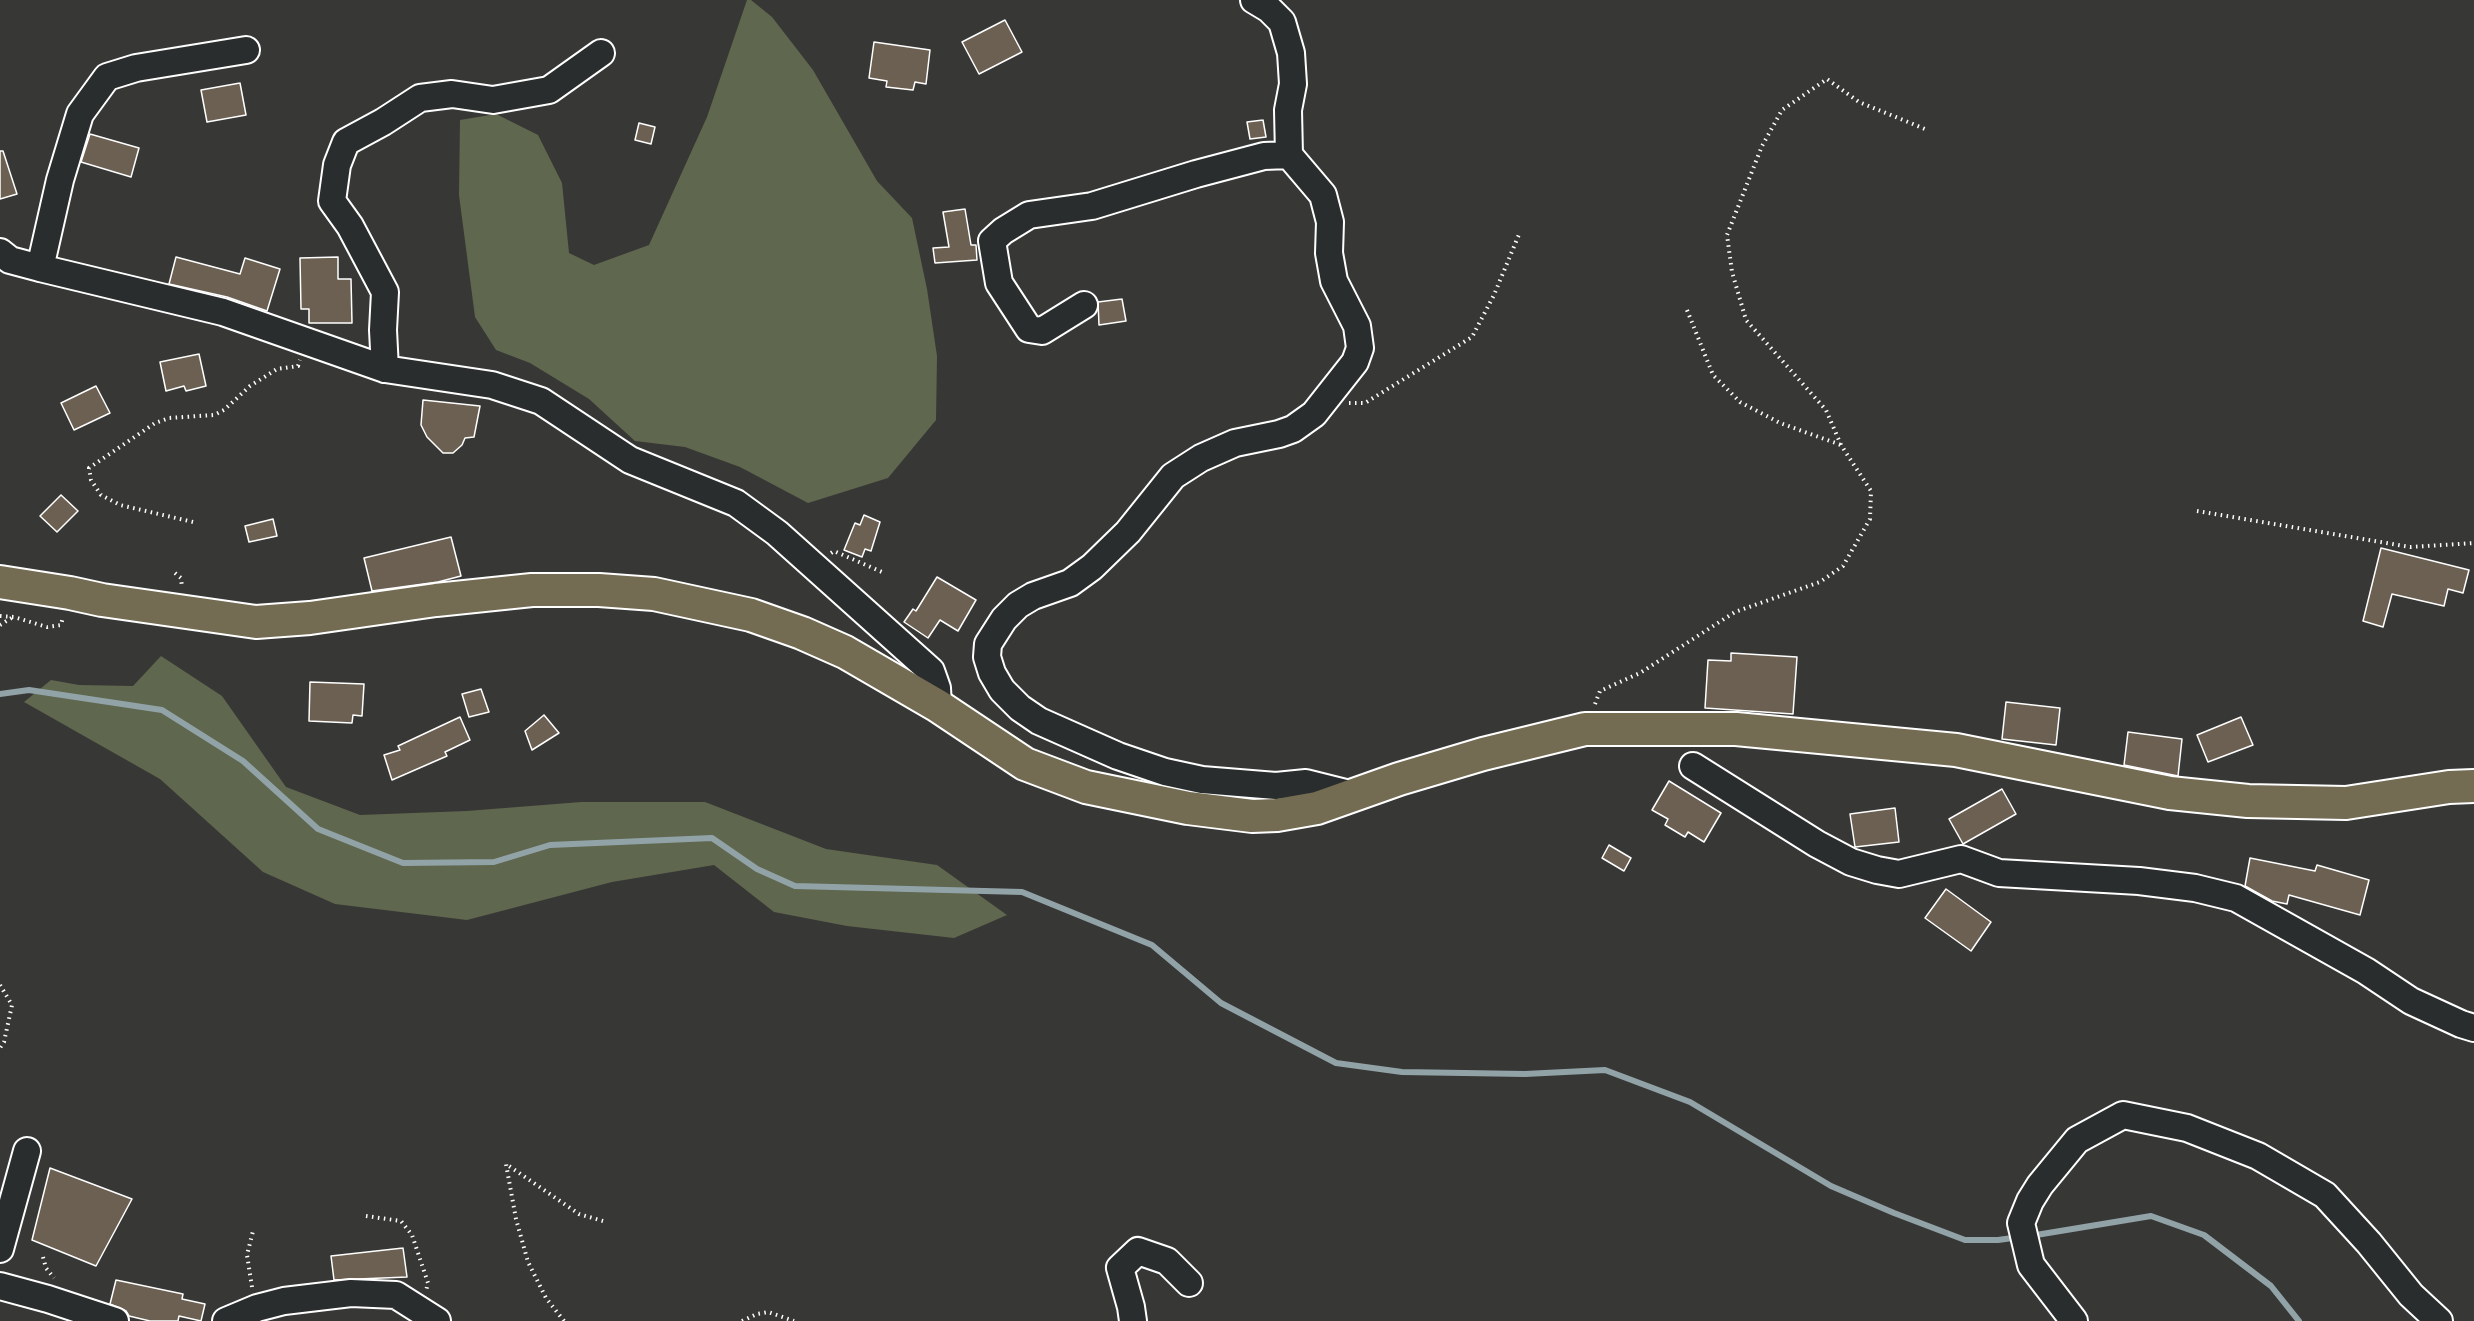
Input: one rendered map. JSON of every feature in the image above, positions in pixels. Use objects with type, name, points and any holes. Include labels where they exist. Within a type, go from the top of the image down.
[{"type":"main road","points":[[0,582],[102,600],[256,622],[310,618],[425,601],[532,590],[599,590],[654,594],[751,615],[802,633],[845,652],[938,706],[1025,764],[1086,787],[1188,808],[1252,816],[1277,815],[1317,808],[1483,754],[1585,729],[1736,729],[1956,750],[2170,793],[2248,801],[2346,803],[2449,787],[2474,786]]},
{"type":"street","points":[[1254,0],[1269,9],[1282,22],[1291,53],[1293,84],[1288,111],[1290,154],[1323,195],[1330,222],[1329,253],[1334,280],[1357,326],[1360,348],[1355,362],[1314,414],[1293,429],[1234,443],[1201,458],[1173,476],[1128,532],[1092,567],[1070,583],[1033,596],[1011,612],[994,632],[988,644],[987,657],[992,673],[1002,690],[1020,708],[1055,729],[1118,756],[1165,772],[1202,780],[1276,786],[1306,783],[1354,795]]},
{"type":"street","points":[[40,268],[60,180],[80,114],[107,77],[136,68],[246,50]]},
{"type":"street","points":[[385,369],[383,330],[385,292],[350,226],[332,201],[337,165],[346,142],[420,98],[452,94],[493,100],[549,90],[601,53]]},
{"type":"street","points":[[1084,305],[1042,331],[1029,329],[999,283],[992,241],[1003,231],[1029,215],[1092,206],[1264,156],[1290,154]]},
{"type":"street","points":[[0,252],[10,260],[223,312],[385,369],[492,385],[541,401],[630,459],[736,503],[777,533],[930,671],[937,688],[938,706]]},
{"type":"street","points":[[1693,766],[1817,844],[1851,862],[1877,870],[1899,874],[1962,859],[1999,873],[2139,881],[2194,888],[2236,898],[2366,971],[2411,1001],[2474,1028]]},
{"type":"street","points":[[2074,1321],[2031,1265],[2021,1223],[2040,1185],[2077,1140],[2123,1115],[2187,1128],[2258,1156],[2325,1195],[2369,1243],[2411,1295],[2439,1321]]},
{"type":"street","points":[[0,1249],[27,1151]]},
{"type":"street","points":[[1133,1321],[1120,1268],[1138,1251],[1167,1261],[1189,1283]]},
{"type":"street","points":[[0,1286],[116,1321]]},
{"type":"street","points":[[226,1321],[257,1308],[284,1301],[351,1293],[396,1295],[428,1314]]},
{"type":"path","points":[[1585,729],[1600,691],[1640,673],[1736,612],[1820,582],[1843,566],[1870,519],[1871,491],[1841,445],[1826,410],[1746,320],[1732,272],[1727,235],[1762,146],[1782,110],[1827,79],[1859,102],[1925,129]]},
{"type":"path","points":[[1331,395],[1348,403],[1365,404],[1472,338],[1494,296],[1520,232]]},
{"type":"path","points":[[1687,310],[1713,375],[1740,402],[1780,423],[1841,445]]},
{"type":"path","points":[[193,522],[120,505],[101,495],[91,480],[89,468],[155,423],[169,418],[214,415],[224,410],[250,386],[277,369],[298,366],[307,343]]},
{"type":"path","points":[[2197,511],[2398,545],[2474,543]]},
{"type":"path","points":[[813,565],[834,551],[882,572]]},
{"type":"path","points":[[0,616],[14,617],[47,627],[61,625],[70,593]]},
{"type":"path","points":[[0,625],[14,617]]},
{"type":"path","points":[[0,985],[12,1005],[4,1042],[0,1048]]},
{"type":"path","points":[[564,1321],[546,1298],[528,1262],[516,1219],[506,1164],[579,1214],[603,1221]]},
{"type":"path","points":[[366,1216],[401,1221],[412,1234],[428,1283],[424,1298],[428,1314]]},
{"type":"path","points":[[253,1231],[247,1255],[257,1308]]},
{"type":"path","points":[[742,1321],[768,1312],[794,1321]]},
{"type":"green space","points":[[747,0],[751,0],[772,17],[813,70],[877,181],[912,218],[927,289],[937,356],[936,420],[888,478],[808,503],[740,467],[685,447],[635,441],[589,399],[530,363],[496,350],[475,317],[459,195],[460,120],[496,114],[538,135],[562,183],[569,253],[594,265],[649,245],[707,117]]},
{"type":"green space","points":[[161,656],[222,696],[286,787],[360,815],[467,811],[581,802],[705,802],[826,849],[937,865],[1007,915],[954,938],[847,926],[774,912],[714,865],[612,882],[467,920],[335,904],[263,872],[160,779],[24,702],[51,680],[79,685],[133,686]]},
{"type":"building","points":[[1005,20],[1022,52],[979,74],[962,42]]},
{"type":"building","points":[[874,42],[930,50],[926,84],[915,82],[913,90],[886,87],[887,81],[869,78]]},
{"type":"building","points":[[240,83],[246,115],[207,122],[201,90]]},
{"type":"building","points":[[1263,120],[1266,137],[1250,139],[1247,122]]},
{"type":"building","points":[[639,123],[655,127],[651,144],[635,140]]},
{"type":"building","points":[[90,134],[139,148],[131,177],[81,162]]},
{"type":"building","points":[[0,151],[3,151],[17,194],[0,199]]},
{"type":"building","points":[[965,209],[971,245],[976,245],[977,260],[935,263],[933,248],[949,247],[943,212]]},
{"type":"building","points":[[176,257],[240,274],[245,258],[280,269],[267,311],[227,297],[169,284]]},
{"type":"building","points":[[338,257],[338,279],[351,279],[352,323],[309,323],[309,309],[301,309],[300,258]]},
{"type":"building","points":[[1122,299],[1126,321],[1099,325],[1098,302]]},
{"type":"building","points":[[199,354],[206,386],[186,391],[184,386],[166,391],[160,362]]},
{"type":"building","points":[[96,386],[110,413],[74,430],[61,403]]},
{"type":"building","points":[[423,400],[480,406],[474,437],[465,438],[462,445],[453,453],[443,453],[427,437],[421,425]]},
{"type":"building","points":[[61,495],[78,511],[57,532],[40,516]]},
{"type":"building","points":[[864,515],[880,522],[871,551],[865,549],[862,557],[844,550],[855,523],[860,525]]},
{"type":"building","points":[[273,519],[277,536],[249,542],[245,526]]},
{"type":"building","points":[[451,537],[461,576],[438,582],[372,591],[364,558]]},
{"type":"building","points":[[2381,548],[2469,570],[2463,593],[2448,589],[2444,606],[2392,594],[2383,627],[2363,621]]},
{"type":"building","points":[[937,577],[976,600],[958,631],[940,620],[928,638],[904,622],[913,609],[916,611]]},
{"type":"building","points":[[1731,653],[1797,657],[1793,714],[1705,708],[1708,660],[1731,661]]},
{"type":"building","points":[[310,682],[364,684],[362,716],[353,715],[352,723],[309,721]]},
{"type":"building","points":[[481,689],[489,712],[469,717],[462,694]]},
{"type":"building","points":[[2006,702],[2060,708],[2056,745],[2002,739]]},
{"type":"building","points":[[544,715],[559,733],[532,750],[525,731]]},
{"type":"building","points":[[460,717],[470,740],[445,752],[447,756],[392,780],[384,755],[400,750],[398,746]]},
{"type":"building","points":[[2241,717],[2253,745],[2208,762],[2197,735]]},
{"type":"building","points":[[2128,732],[2182,739],[2178,776],[2124,765]]},
{"type":"building","points":[[1669,781],[1721,813],[1704,842],[1688,832],[1685,837],[1665,825],[1668,819],[1652,810]]},
{"type":"building","points":[[2002,789],[2016,814],[1963,844],[1949,819]]},
{"type":"building","points":[[1895,808],[1899,842],[1855,847],[1850,814]]},
{"type":"building","points":[[1609,845],[1631,858],[1624,871],[1602,858]]},
{"type":"building","points":[[2250,858],[2315,871],[2317,865],[2369,880],[2360,915],[2289,895],[2287,904],[2272,901],[2245,886]]},
{"type":"building","points":[[1946,889],[1991,922],[1971,951],[1925,918]]},
{"type":"building","points":[[50,1168],[132,1199],[96,1266],[32,1240]]},
{"type":"building","points":[[403,1248],[407,1277],[334,1280],[331,1256]]},
{"type":"building","points":[[116,1280],[183,1294],[182,1299],[205,1304],[201,1321],[179,1316],[178,1321],[150,1321],[129,1316],[126,1311],[110,1304]]},
{"type":"waterway","points":[[0,694],[29,690],[162,710],[243,761],[318,829],[403,863],[494,862],[550,845],[712,838],[757,869],[795,886],[1022,892],[1152,945],[1221,1003],[1336,1063],[1402,1072],[1525,1074],[1605,1070],[1690,1102],[1831,1186],[1894,1213],[1965,1240],[2020,1237]]},
{"type":"waterway","points":[[2030,1236],[2151,1216],[2204,1235],[2271,1286],[2299,1321]]}]
